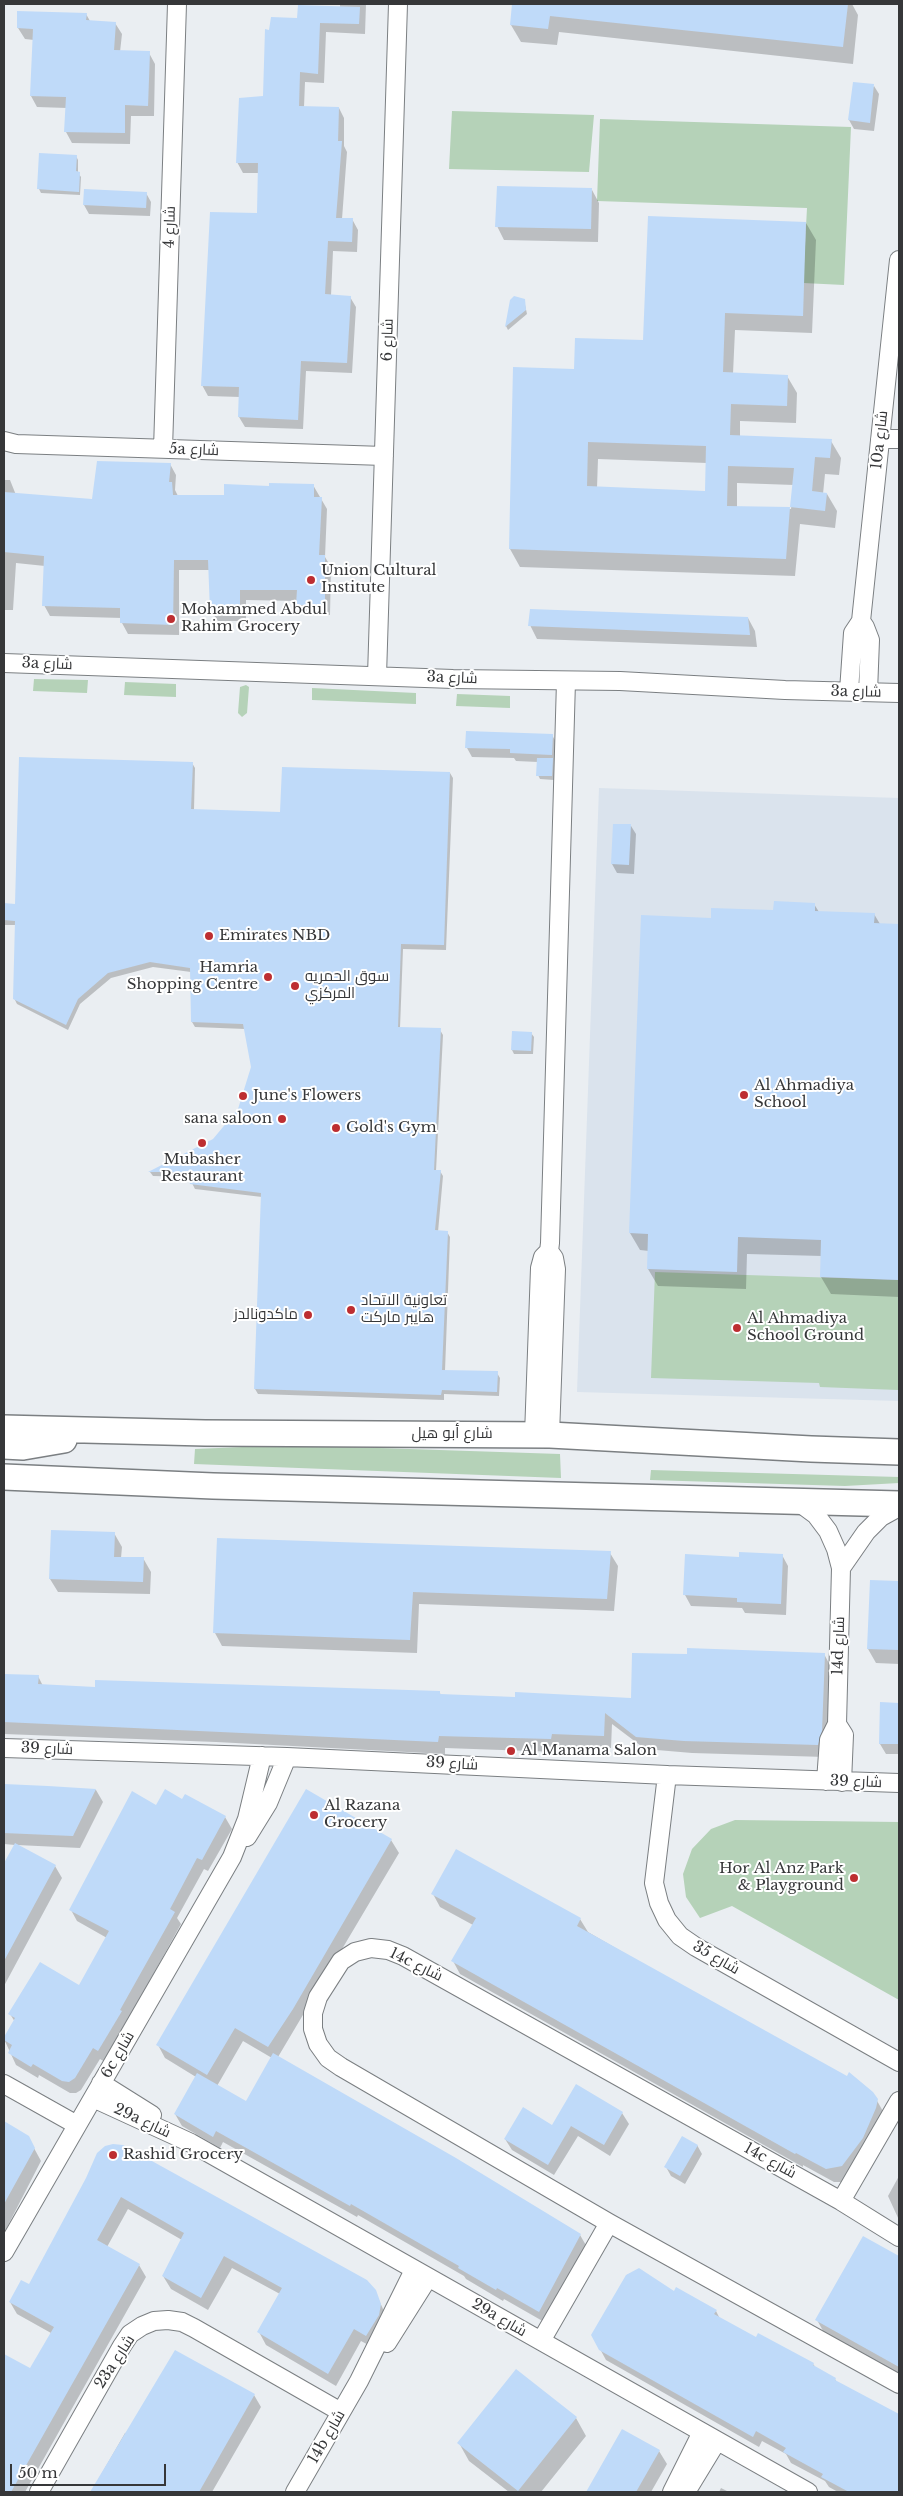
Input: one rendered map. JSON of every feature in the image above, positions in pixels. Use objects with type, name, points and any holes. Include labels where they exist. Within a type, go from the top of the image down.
[{"type":"main road","name":"شارع أبو هيل","points":[[4,1428],[542,1435],[899,1452]]},
{"type":"main road","points":[[4,1446],[49,1443],[98,1430]]},
{"type":"main road","points":[[4,1477],[213,1486],[899,1505]]},
{"type":"street","name":"شارع 4","points":[[163,450],[177,4]]},
{"type":"street","name":"شارع 6","points":[[377,676],[398,4]]},
{"type":"street","name":"10a شارع","points":[[849,691],[853,633],[861,621],[899,260]]},
{"type":"street","points":[[880,438],[899,439]]},
{"type":"street","name":"5a شارع","points":[[4,441],[16,444],[163,450],[384,456]]},
{"type":"street","name":"10a شارع","points":[[861,621],[870,640],[868,692]]},
{"type":"street","name":"3a شارع","points":[[4,663],[899,692]]},
{"type":"street","points":[[542,1435],[556,1269],[554,1258],[549,1251],[566,681]]},
{"type":"street","name":"14d شارع","points":[[797,1501],[816,1515],[828,1531],[836,1549],[841,1568],[837,1724],[829,1740],[834,1781]]},
{"type":"street","points":[[841,1568],[866,1532],[899,1505]]},
{"type":"street","name":"شارع 39","points":[[4,1748],[287,1757],[899,1784]]},
{"type":"street","name":"6c شارع","points":[[232,1857],[247,1819],[262,1756]]},
{"type":"street","name":"6c شارع","points":[[4,2252],[232,1857],[260,1817],[287,1757]]},
{"type":"street","name":"شارع 35","points":[[667,1775],[654,1883],[659,1902],[668,1920],[680,1936],[696,1947],[899,2062]]},
{"type":"street","name":"14c شارع","points":[[899,2237],[841,2201],[403,1956],[388,1950],[371,1948],[356,1952],[341,1961],[322,1989],[313,2012],[315,2037],[328,2058],[410,2109],[609,2224],[899,2384]]},
{"type":"street","points":[[4,2084],[77,2125]]},
{"type":"street","name":"29a شارع","points":[[97,2091],[808,2492]]},
{"type":"street","points":[[841,2201],[899,2102]]},
{"type":"street","points":[[541,2341],[609,2224]]},
{"type":"street","name":"14b شارع","points":[[295,2492],[359,2382],[388,2342],[421,2274]]},
{"type":"street","name":"23a شارع","points":[[39,2492],[130,2334],[154,2321],[182,2322],[341,2412]]},
{"type":"street","points":[[672,2492],[709,2437]]},
{"type":"street","points":[[686,2492],[709,2437]]},
{"type":"shaded area","name":"Al Ahmadiya School","points":[[599,788],[899,798],[899,1401],[577,1392]]},
{"type":"green space","points":[[452,111],[594,115],[589,172],[449,169]]},
{"type":"green space","points":[[600,119],[851,127],[844,285],[803,283],[807,208],[597,201]]},
{"type":"green space","points":[[34,679],[88,680],[87,693],[33,691]]},
{"type":"green space","points":[[125,682],[176,684],[176,697],[124,695]]},
{"type":"green space","points":[[246,685],[249,687],[247,713],[242,717],[238,713],[240,687]]},
{"type":"green space","points":[[312,688],[416,693],[416,704],[312,700]]},
{"type":"green space","points":[[457,694],[510,696],[510,708],[456,706]]},
{"type":"green space","name":"Al Ahmadiya School Ground","points":[[655,1272],[899,1280],[898,1390],[820,1387],[819,1383],[651,1378]]},
{"type":"green space","points":[[289,1445],[560,1454],[561,1478],[194,1464],[195,1449]]},
{"type":"green space","points":[[651,1470],[899,1477],[899,1483],[845,1486],[650,1480]]},
{"type":"green space","points":[[735,1820],[899,1822],[899,2000],[732,1906],[700,1918],[686,1897],[683,1874],[692,1849],[711,1829]]},
{"type":"building","points":[[512,4],[848,4],[843,47],[550,16],[548,29],[510,25]]},
{"type":"building","points":[[298,5],[360,7],[359,24],[320,23],[318,74],[300,72],[299,106],[339,107],[338,141],[342,141],[336,218],[353,218],[352,242],[328,241],[325,294],[351,296],[347,363],[301,361],[298,420],[238,417],[239,387],[201,386],[210,212],[257,213],[258,163],[236,163],[239,98],[263,96],[265,29],[269,30],[271,17],[297,18]]},
{"type":"building","points":[[17,11],[87,13],[86,20],[116,22],[114,50],[150,51],[148,106],[125,105],[125,133],[64,132],[66,97],[30,96],[33,29],[17,28]]},
{"type":"building","points":[[853,82],[874,84],[870,123],[848,120]]},
{"type":"building","points":[[39,153],[77,155],[76,171],[80,172],[79,192],[37,189]]},
{"type":"building","points":[[497,186],[592,188],[591,229],[495,227]]},
{"type":"building","points":[[84,189],[147,192],[146,208],[83,205]]},
{"type":"building","points":[[648,216],[806,222],[803,316],[725,313],[723,372],[788,375],[787,406],[731,404],[730,435],[832,439],[830,458],[815,457],[812,491],[827,493],[825,511],[790,507],[786,559],[509,549],[513,367],[574,369],[575,338],[643,340]],"holes":[[[588,442],[706,446],[705,491],[587,486]],[[728,466],[794,468],[790,507],[727,506]]]},
{"type":"building","points":[[514,296],[525,299],[526,310],[505,327],[510,300]]},
{"type":"building","points":[[97,461],[171,463],[169,482],[172,482],[173,495],[224,495],[224,484],[269,486],[269,483],[314,484],[314,497],[322,497],[319,555],[325,555],[325,605],[296,605],[297,590],[240,590],[240,611],[210,611],[208,560],[174,560],[173,625],[120,623],[120,608],[42,606],[44,556],[4,552],[4,492],[92,499]]},
{"type":"building","points":[[530,609],[748,617],[750,635],[528,626]]},
{"type":"building","points":[[466,731],[553,734],[552,755],[510,753],[510,749],[465,748]]},
{"type":"building","name":"سوق الحمريه المركزي","points":[[19,757],[193,762],[191,809],[280,812],[282,767],[450,772],[444,945],[401,944],[398,1027],[441,1028],[434,1170],[441,1170],[435,1230],[448,1231],[442,1370],[498,1371],[497,1392],[442,1390],[441,1395],[254,1389],[261,1193],[190,1184],[186,1172],[148,1172],[213,1139],[238,1109],[251,1067],[243,1024],[191,1022],[190,968],[150,962],[108,973],[78,999],[66,1025],[13,999],[15,921],[4,920],[4,903],[15,904]]},
{"type":"building","points":[[537,758],[553,758],[552,776],[536,776]]},
{"type":"building","points":[[613,824],[631,824],[629,865],[611,864]]},
{"type":"building","points":[[774,901],[815,903],[815,911],[875,913],[874,923],[899,924],[899,1280],[820,1277],[821,1240],[738,1237],[737,1272],[647,1269],[648,1234],[629,1233],[641,915],[711,918],[711,908],[773,910]]},
{"type":"building","points":[[512,1031],[532,1032],[531,1051],[511,1050]]},
{"type":"building","points":[[51,1530],[115,1532],[114,1557],[144,1557],[143,1582],[49,1579]]},
{"type":"building","points":[[217,1538],[611,1551],[607,1599],[413,1592],[410,1640],[213,1633]]},
{"type":"building","points":[[739,1552],[783,1554],[781,1604],[737,1602],[737,1598],[683,1595],[685,1554],[739,1557]]},
{"type":"building","points":[[870,1580],[899,1581],[899,1650],[867,1649]]},
{"type":"building","points":[[687,1648],[825,1653],[822,1731],[818,1745],[684,1741],[636,1737],[605,1713],[604,1736],[552,1734],[551,1739],[439,1736],[438,1742],[4,1722],[4,1674],[39,1675],[38,1684],[95,1687],[95,1680],[440,1691],[440,1694],[515,1697],[515,1692],[631,1698],[632,1653],[687,1654]]},
{"type":"building","points":[[880,1702],[899,1703],[899,1744],[879,1744]]},
{"type":"building","points":[[4,1784],[96,1789],[73,1836],[4,1833]]},
{"type":"building","points":[[165,1789],[182,1799],[185,1794],[226,1816],[202,1860],[197,1858],[170,1909],[175,1912],[120,2010],[122,2011],[98,2051],[93,2048],[75,2078],[69,2082],[62,2081],[33,2064],[31,2067],[8,2053],[12,2045],[4,2040],[4,2037],[15,2018],[8,2014],[40,1962],[79,1985],[109,1931],[69,1910],[132,1791],[156,1805]]},
{"type":"building","points":[[306,1789],[392,1839],[293,2009],[268,2047],[235,2028],[207,2075],[156,2045]]},
{"type":"building","points":[[15,1843],[56,1865],[4,1961],[4,1863]]},
{"type":"building","points":[[456,1849],[581,1918],[577,1926],[847,2076],[849,2072],[873,2092],[878,2099],[863,2138],[842,2166],[826,2169],[795,2154],[451,1961],[476,1918],[431,1894]]},
{"type":"building","points":[[273,2053],[456,2158],[581,2234],[539,2312],[497,2288],[496,2290],[458,2268],[459,2266],[351,2204],[350,2206],[216,2131],[213,2137],[174,2114],[197,2073],[246,2101]]},
{"type":"building","points":[[576,2084],[623,2112],[604,2145],[571,2126],[548,2165],[504,2139],[523,2107],[552,2125]]},
{"type":"building","points":[[4,2121],[29,2136],[35,2148],[4,2204]]},
{"type":"building","points":[[682,2136],[698,2145],[680,2176],[664,2167]]},
{"type":"building","points":[[113,2144],[123,2145],[367,2280],[376,2290],[381,2304],[379,2315],[366,2336],[354,2329],[328,2374],[257,2332],[282,2288],[224,2256],[201,2298],[162,2276],[184,2233],[121,2197],[97,2240],[140,2264],[11,2492],[4,2492],[4,2354],[30,2368],[54,2327],[9,2302],[21,2280],[29,2284],[86,2178],[97,2153],[105,2146]]},
{"type":"building","points":[[863,2236],[899,2256],[899,2367],[815,2320]]},
{"type":"building","points":[[639,2268],[674,2291],[676,2287],[717,2310],[714,2314],[756,2337],[758,2333],[814,2363],[813,2365],[836,2378],[835,2380],[899,2414],[899,2492],[849,2492],[821,2477],[823,2474],[783,2452],[786,2448],[756,2431],[753,2437],[599,2350],[591,2335],[626,2275]]},
{"type":"building","points":[[175,2350],[255,2394],[199,2492],[90,2492]]},
{"type":"building","points":[[516,2369],[577,2417],[518,2491],[457,2443]]},
{"type":"building","points":[[622,2429],[660,2450],[636,2492],[586,2492]]},
{"type":"place","name":"Union Cultural Institute","points":[[311,580]]},
{"type":"place","name":"Mohammed Abdul Rahim Grocery","points":[[171,619]]},
{"type":"place","name":"Emirates NBD","points":[[209,936]]},
{"type":"place","name":"Hamria Shopping Centre","points":[[268,977]]},
{"type":"place","name":"سوق الحمريه المركزي","points":[[295,986]]},
{"type":"place","name":"Al Ahmadiya School","points":[[744,1095]]},
{"type":"place","name":"June's Flowers","points":[[243,1096]]},
{"type":"place","name":"sana saloon","points":[[282,1119]]},
{"type":"place","name":"Gold's Gym","points":[[336,1128]]},
{"type":"place","name":"Mubasher Restaurant","points":[[202,1143]]},
{"type":"place","name":"تعاونية الاتحاد هايبر ماركت","points":[[351,1310]]},
{"type":"place","name":"ماكدونالدز","points":[[308,1315]]},
{"type":"place","name":"Al Ahmadiya School Ground","points":[[737,1328]]},
{"type":"place","name":"Al Manama Salon","points":[[511,1751]]},
{"type":"place","name":"Al Razana Grocery","points":[[314,1815]]},
{"type":"place","name":"Hor Al Anz Park & Playground","points":[[854,1878]]},
{"type":"place","name":"Rashid Grocery","points":[[113,2155]]}]
